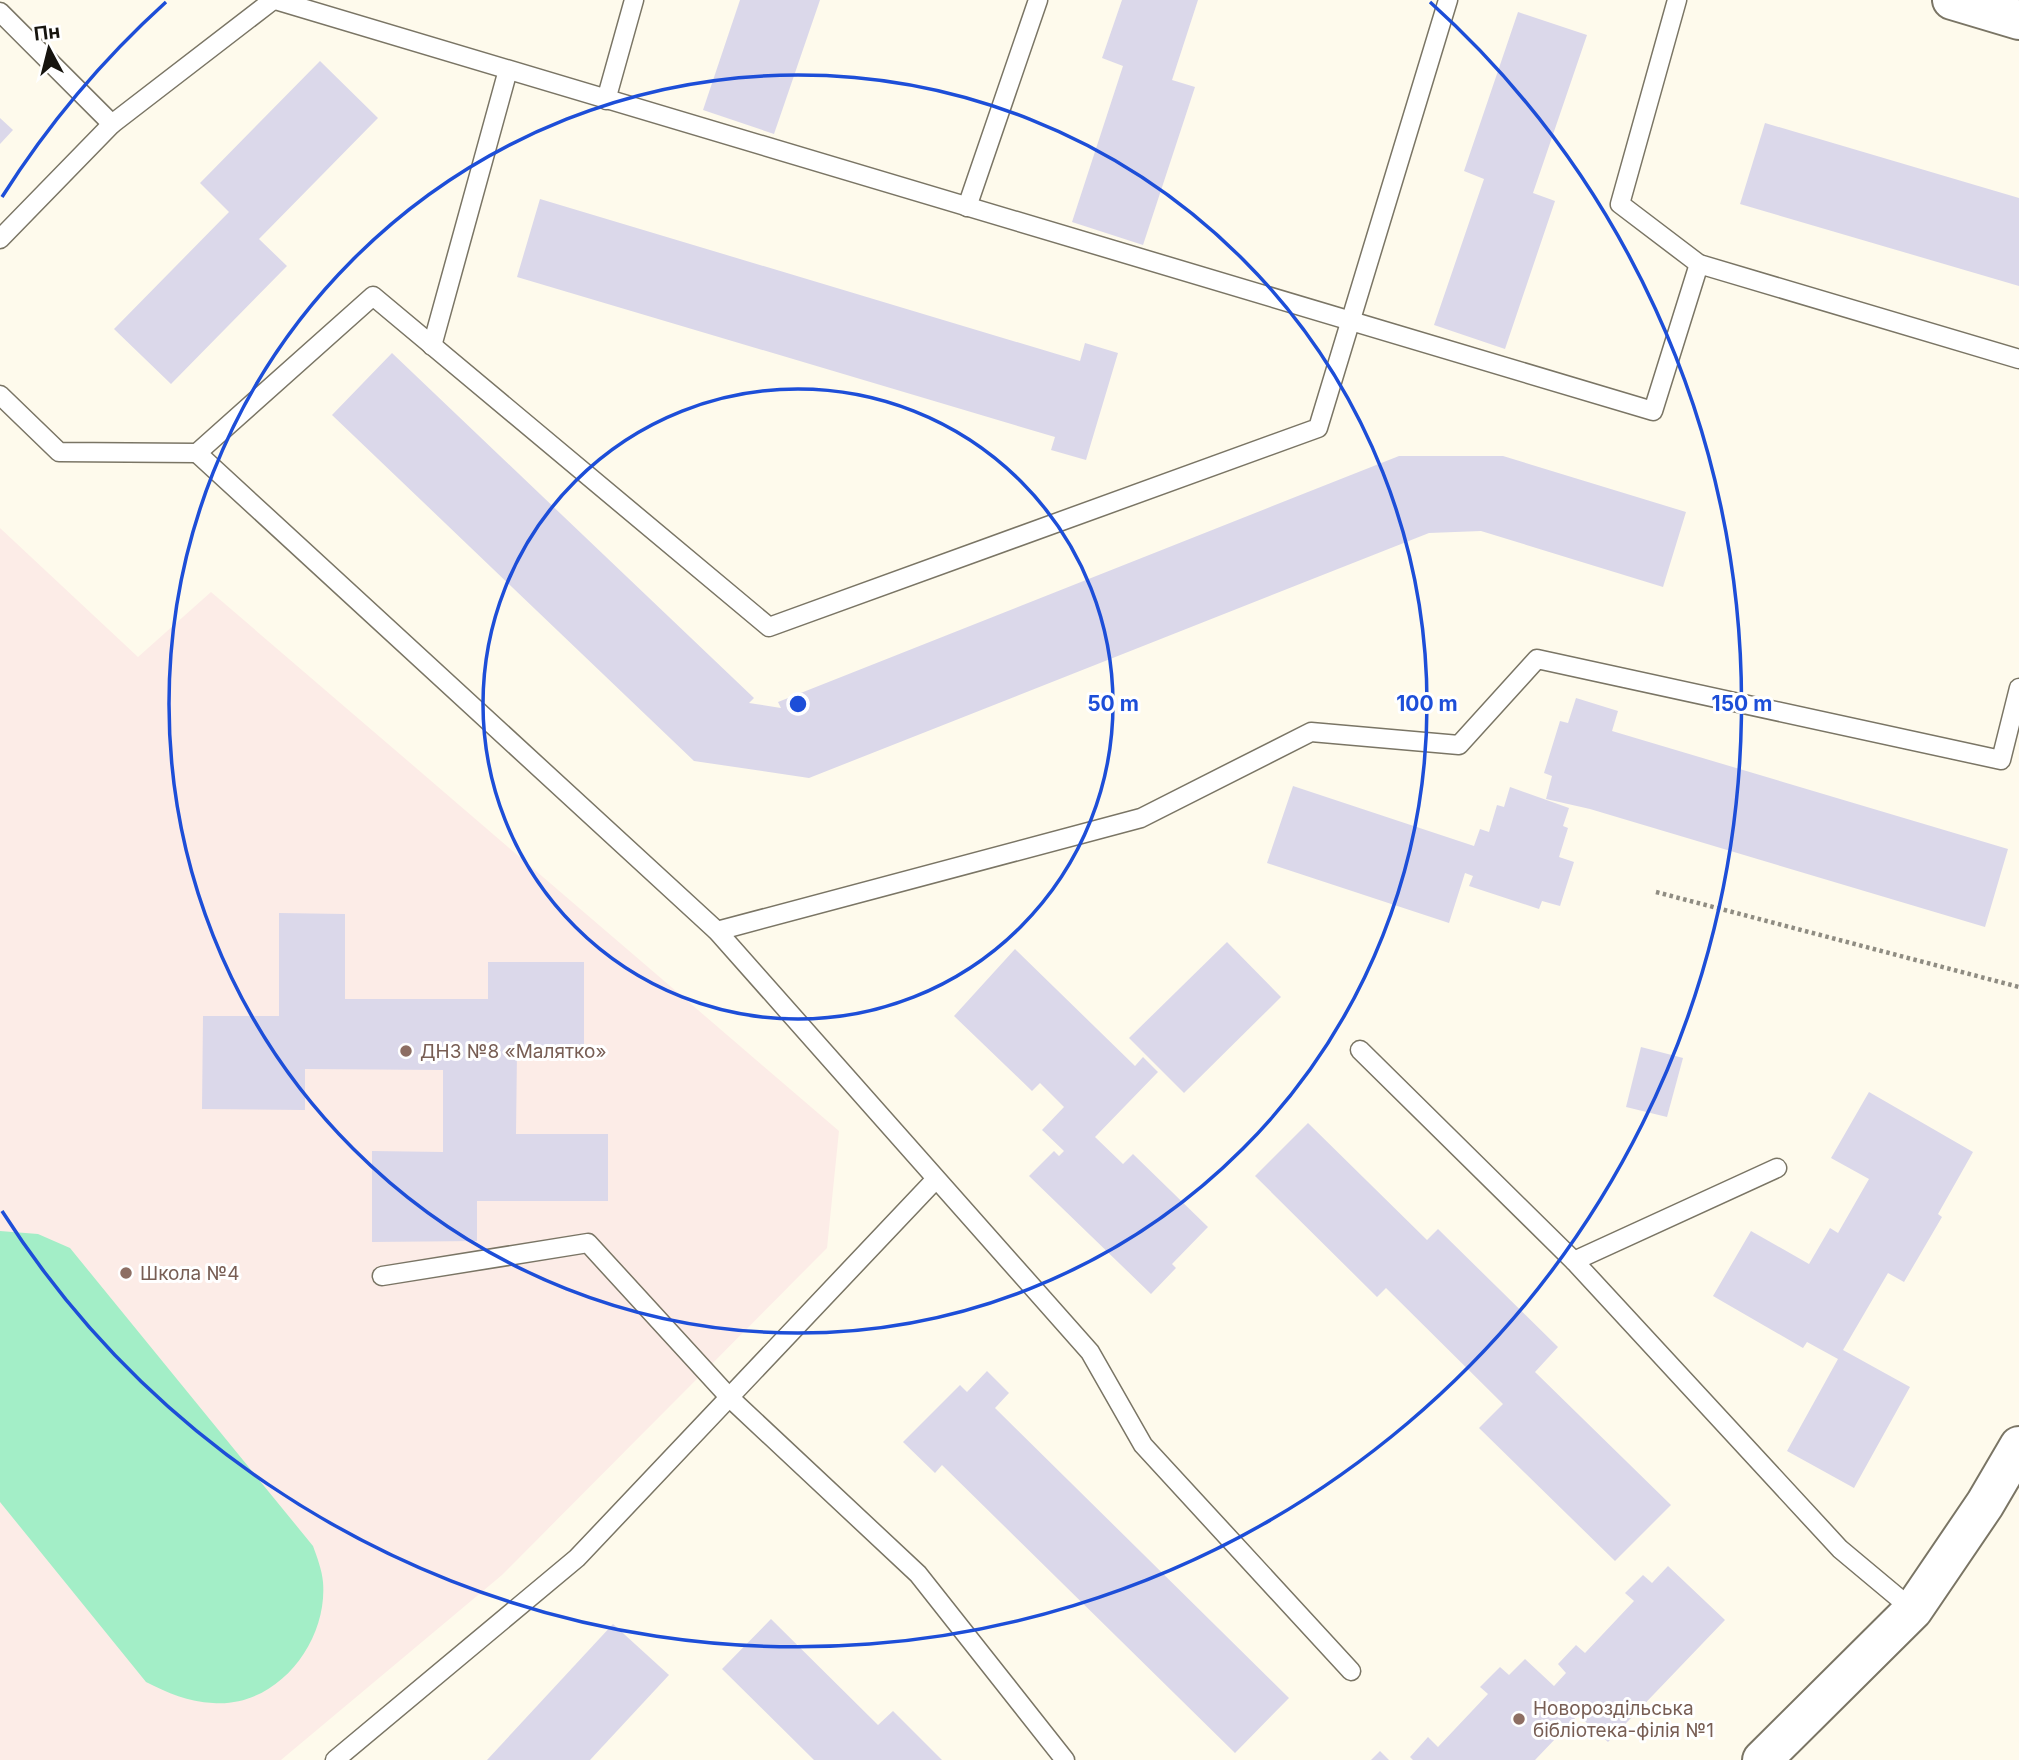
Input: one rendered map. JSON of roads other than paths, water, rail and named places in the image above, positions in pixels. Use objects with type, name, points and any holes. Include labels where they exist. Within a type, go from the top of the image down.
[{"type":"street","points":[[1951,0],[2019,20]]},
{"type":"street","points":[[1762,1760],[1913,1610],[1985,1504],[2019,1446]]},
{"type":"lane","points":[[0,239],[112,124],[274,0],[1653,411],[1699,264]]},
{"type":"lane","points":[[607,100],[634,0]]},
{"type":"lane","points":[[968,207],[1038,0]]},
{"type":"lane","points":[[0,395],[59,452],[197,453],[373,296],[769,627],[1318,428],[1448,0]]},
{"type":"lane","points":[[1676,0],[1620,204],[1699,264],[2019,359]]},
{"type":"lane","points":[[0,12],[112,124]]},
{"type":"lane","points":[[432,346],[508,70]]},
{"type":"lane","points":[[197,453],[717,931],[1090,1352],[1143,1445],[1351,1671]]},
{"type":"lane","points":[[717,931],[1141,818],[1311,732],[1459,745],[1537,659],[2001,760],[2019,688]]},
{"type":"lane","points":[[1360,1050],[1574,1261],[1840,1549],[1913,1610]]},
{"type":"lane","points":[[1574,1261],[1777,1168]]},
{"type":"lane","points":[[335,1760],[577,1559],[935,1180]]},
{"type":"lane","points":[[382,1276],[588,1243],[730,1398],[918,1574],[1065,1760]]},
{"type":"place","name":"ДНЗ №8 «Малятко»","points":[[406,1051]]},
{"type":"place","name":"Школа №4","points":[[126,1273]]},
{"type":"place","name":"Новороздільська бібліотека-філія №1","points":[[1519,1719]]}]
